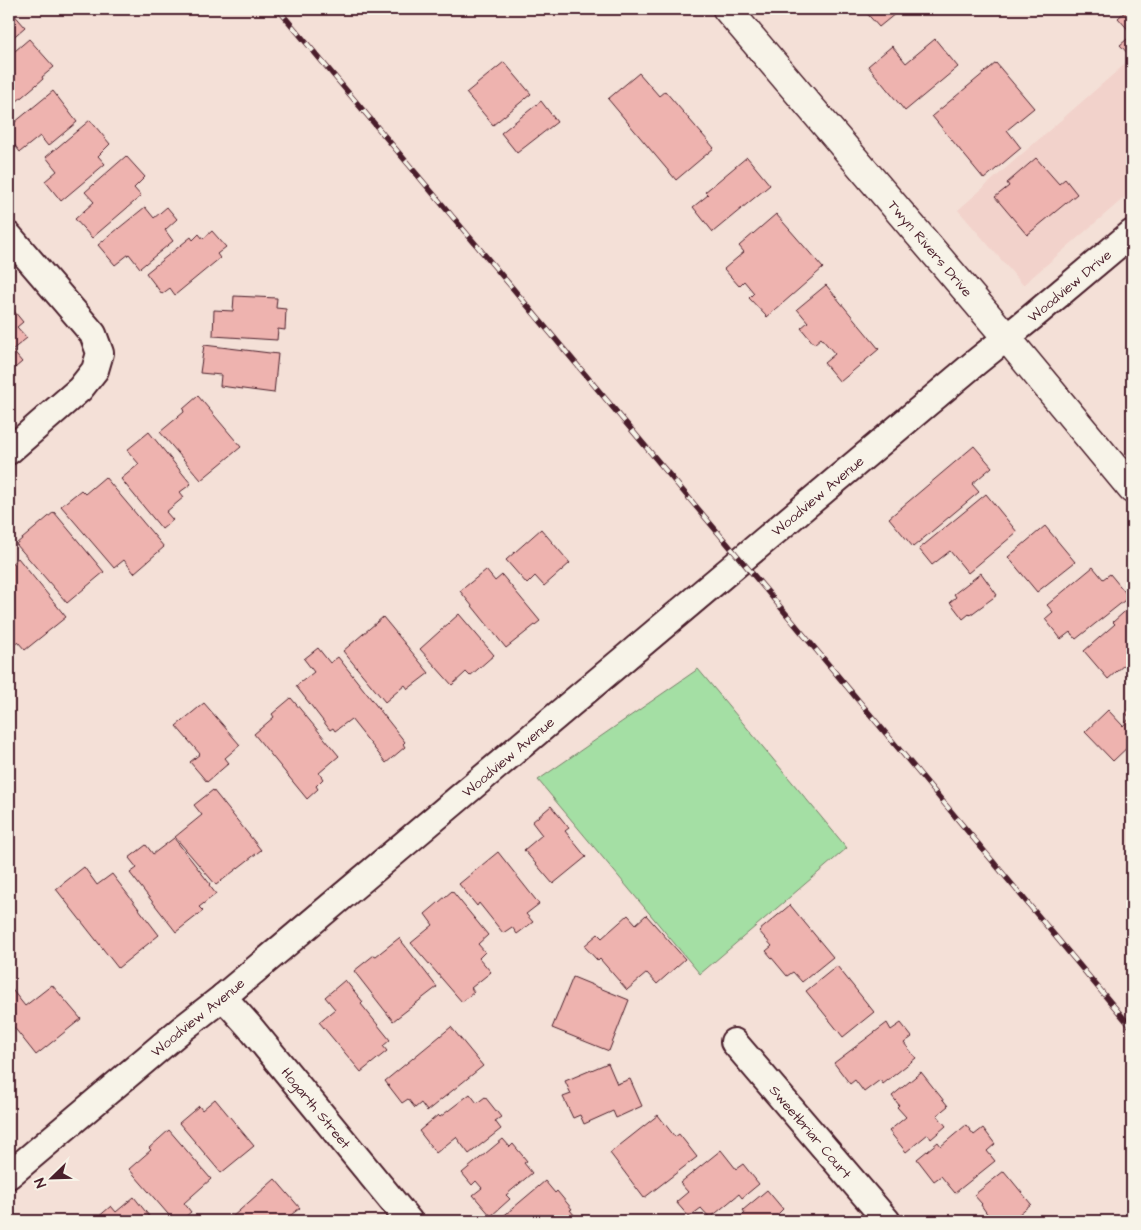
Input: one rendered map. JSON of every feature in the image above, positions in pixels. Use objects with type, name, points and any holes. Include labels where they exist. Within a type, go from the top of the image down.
[{"type":"street","name":"Twyn Rivers Drive","points":[[727,9],[1006,337],[1132,489]]},
{"type":"street","name":"Woodview Drive","points":[[1006,337],[1032,318],[1132,233]]},
{"type":"street","points":[[9,236],[93,334],[100,353],[95,370],[80,390],[9,451]]},
{"type":"street","name":"Woodview Avenue","points":[[9,1175],[1006,337]]},
{"type":"street","name":"Hogarth Street","points":[[223,997],[409,1221]]},
{"type":"street","name":"Sweetbriar Court","points":[[734,1042],[887,1221]]},
{"type":"shaded area","points":[[1132,58],[1132,191],[1023,285],[958,210]]},
{"type":"green space","points":[[698,669],[847,848],[700,974],[538,780]]},
{"type":"building","points":[[863,9],[901,9],[879,27]]},
{"type":"building","points":[[1128,9],[1132,9],[1132,34],[1118,18]]},
{"type":"building","points":[[12,12],[25,27],[9,41],[9,14]]},
{"type":"building","points":[[1132,35],[1132,58],[1120,45]]},
{"type":"building","points":[[29,39],[54,67],[9,108],[9,56]]},
{"type":"building","points":[[935,39],[958,67],[905,111],[868,66],[892,46],[906,63]]},
{"type":"building","points":[[504,62],[531,94],[493,125],[466,93]]},
{"type":"building","points":[[996,63],[1034,108],[1007,130],[1021,148],[984,179],[932,116]]},
{"type":"building","points":[[639,73],[659,96],[665,91],[714,148],[676,180],[608,99]]},
{"type":"building","points":[[53,91],[77,122],[48,146],[40,136],[20,152],[9,138],[9,127]]},
{"type":"building","points":[[541,101],[557,122],[517,153],[501,133]]},
{"type":"building","points":[[90,120],[110,144],[98,156],[105,164],[61,201],[45,181],[57,171],[46,157]]},
{"type":"building","points":[[126,156],[145,177],[134,188],[141,196],[92,238],[75,219],[94,202],[85,192]]},
{"type":"building","points":[[747,157],[770,185],[713,232],[693,207],[708,195],[705,192]]},
{"type":"building","points":[[1036,158],[1059,184],[1065,179],[1077,194],[1027,235],[995,197],[1009,186],[1007,183]]},
{"type":"building","points":[[145,207],[154,218],[167,207],[177,219],[165,230],[173,241],[140,268],[129,254],[115,265],[98,245]]},
{"type":"building","points":[[776,214],[823,268],[767,317],[749,298],[754,293],[744,281],[739,286],[724,269],[744,252],[739,246]]},
{"type":"building","points":[[212,231],[226,247],[217,254],[220,258],[175,295],[170,288],[162,294],[146,273],[191,237],[193,240],[199,234],[203,239]]},
{"type":"building","points":[[826,285],[879,349],[840,382],[824,363],[835,354],[821,338],[814,344],[801,328],[808,322],[797,309]]},
{"type":"building","points":[[234,296],[277,298],[276,308],[286,309],[285,330],[278,329],[277,340],[213,336],[214,310],[233,311]]},
{"type":"building","points":[[14,311],[23,322],[17,327],[27,338],[12,350],[22,362],[9,373],[9,315]]},
{"type":"building","points":[[204,345],[278,354],[274,393],[220,386],[221,375],[200,373]]},
{"type":"building","points":[[198,396],[241,447],[201,480],[160,432],[184,412],[183,409]]},
{"type":"building","points":[[149,432],[191,484],[180,492],[184,497],[166,512],[173,520],[162,529],[121,479],[139,464],[127,450]]},
{"type":"building","points":[[974,446],[992,467],[972,484],[979,492],[913,547],[889,518]]},
{"type":"building","points":[[105,477],[164,547],[134,573],[124,560],[114,568],[61,506],[81,490],[85,494]]},
{"type":"building","points":[[986,494],[1017,532],[968,573],[950,551],[932,565],[919,549]]},
{"type":"building","points":[[54,512],[104,572],[67,603],[16,544]]},
{"type":"building","points":[[1045,526],[1075,562],[1037,592],[1008,557]]},
{"type":"building","points":[[541,529],[570,563],[544,586],[535,576],[527,584],[506,560]]},
{"type":"building","points":[[18,558],[66,617],[25,650],[18,642],[15,644],[9,637],[9,566]]},
{"type":"building","points":[[1093,567],[1103,579],[1110,574],[1129,597],[1076,639],[1070,632],[1061,639],[1045,619],[1053,612],[1047,605]]},
{"type":"building","points":[[486,570],[495,581],[502,575],[540,621],[506,648],[460,591]]},
{"type":"building","points":[[981,573],[997,595],[963,619],[950,602],[956,597],[954,594]]},
{"type":"building","points":[[1132,605],[1132,658],[1108,679],[1084,651],[1115,624],[1113,622]]},
{"type":"building","points":[[459,614],[494,655],[470,676],[466,672],[452,685],[420,649]]},
{"type":"building","points":[[383,617],[429,673],[408,689],[405,685],[385,702],[343,651]]},
{"type":"building","points":[[318,648],[330,663],[338,657],[405,742],[403,744],[405,747],[386,763],[351,719],[335,731],[333,728],[330,730],[296,686],[314,672],[304,659]]},
{"type":"building","points":[[291,698],[339,756],[319,773],[323,779],[316,786],[318,789],[307,799],[254,734],[274,717],[272,714]]},
{"type":"building","points":[[204,703],[240,745],[225,758],[229,763],[207,782],[190,762],[200,754],[176,726]]},
{"type":"building","points":[[1132,706],[1132,743],[1113,761],[1085,732],[1108,710],[1123,726],[1130,718],[1126,713]]},
{"type":"building","points":[[213,790],[261,850],[216,885],[175,837],[202,815],[194,805]]},
{"type":"building","points":[[551,806],[569,828],[565,831],[586,857],[553,884],[524,850],[542,835],[532,822]]},
{"type":"building","points":[[174,838],[216,894],[199,907],[203,911],[176,932],[130,873],[137,868],[129,858],[146,845],[153,854]]},
{"type":"building","points":[[498,852],[539,904],[526,914],[533,922],[517,934],[512,927],[503,933],[479,903],[477,906],[459,884]]},
{"type":"building","points":[[84,867],[97,885],[112,874],[159,935],[118,968],[56,889]]},
{"type":"building","points":[[452,891],[488,935],[478,944],[485,952],[479,958],[491,972],[471,988],[474,992],[462,1002],[411,943],[433,925],[425,914]]},
{"type":"building","points":[[790,905],[833,957],[802,982],[793,972],[787,976],[766,951],[772,946],[759,931]]},
{"type":"building","points":[[628,915],[636,924],[646,915],[685,959],[657,984],[647,973],[627,990],[600,959],[598,961],[584,946],[598,934],[602,938]]},
{"type":"building","points":[[399,938],[437,987],[393,1021],[354,971]]},
{"type":"building","points":[[837,966],[874,1012],[843,1037],[806,991]]},
{"type":"building","points":[[573,977],[629,1000],[609,1051],[552,1028]]},
{"type":"building","points":[[345,980],[363,1002],[361,1004],[390,1040],[383,1046],[387,1051],[361,1072],[319,1022],[335,1009],[325,997]]},
{"type":"building","points":[[52,985],[81,1019],[36,1055],[9,1021],[9,986],[25,1006]]},
{"type":"building","points":[[887,1023],[891,1030],[901,1023],[912,1037],[904,1043],[916,1058],[883,1084],[880,1080],[864,1092],[855,1080],[850,1084],[834,1063]]},
{"type":"building","points":[[451,1027],[483,1066],[427,1111],[421,1103],[415,1108],[408,1099],[402,1103],[385,1081]]},
{"type":"building","points":[[608,1063],[617,1084],[630,1079],[642,1106],[616,1118],[613,1111],[584,1124],[580,1115],[573,1118],[563,1097],[571,1094],[565,1081]]},
{"type":"building","points":[[921,1072],[948,1106],[937,1115],[946,1126],[931,1139],[928,1134],[906,1152],[889,1131],[906,1117],[897,1107],[899,1105],[892,1096]]},
{"type":"building","points":[[470,1094],[477,1103],[485,1097],[501,1117],[495,1121],[501,1129],[469,1154],[456,1137],[436,1153],[419,1131],[438,1115],[440,1117]]},
{"type":"building","points":[[215,1099],[254,1146],[221,1173],[179,1123],[199,1106],[202,1110]]},
{"type":"building","points":[[658,1115],[675,1137],[679,1134],[697,1157],[644,1198],[610,1153]]},
{"type":"building","points":[[966,1125],[974,1135],[983,1128],[995,1144],[987,1151],[995,1161],[955,1193],[941,1176],[934,1181],[917,1159],[938,1142],[941,1146]]},
{"type":"building","points":[[169,1130],[211,1179],[184,1203],[191,1212],[180,1221],[174,1221],[129,1169],[151,1150],[149,1148]]},
{"type":"building","points":[[503,1139],[510,1147],[513,1144],[527,1161],[524,1163],[532,1173],[506,1195],[510,1199],[491,1216],[473,1195],[482,1188],[476,1181],[472,1185],[462,1173]]},
{"type":"building","points":[[721,1150],[736,1169],[743,1164],[759,1184],[742,1198],[739,1194],[710,1218],[701,1208],[689,1217],[676,1202],[688,1192],[680,1183]]},
{"type":"building","points":[[1004,1171],[1031,1204],[1011,1221],[981,1221],[988,1215],[974,1195]]},
{"type":"building","points":[[275,1179],[300,1208],[287,1218],[290,1221],[233,1221],[231,1218]]},
{"type":"building","points":[[545,1181],[555,1193],[557,1191],[579,1221],[502,1221],[500,1219]]},
{"type":"building","points":[[767,1190],[783,1209],[778,1214],[784,1221],[736,1221],[745,1213],[743,1210]]},
{"type":"building","points":[[134,1197],[153,1221],[98,1221],[96,1219],[111,1206],[116,1212]]},
{"type":"railway","points":[[278,9],[1132,1028]]}]
